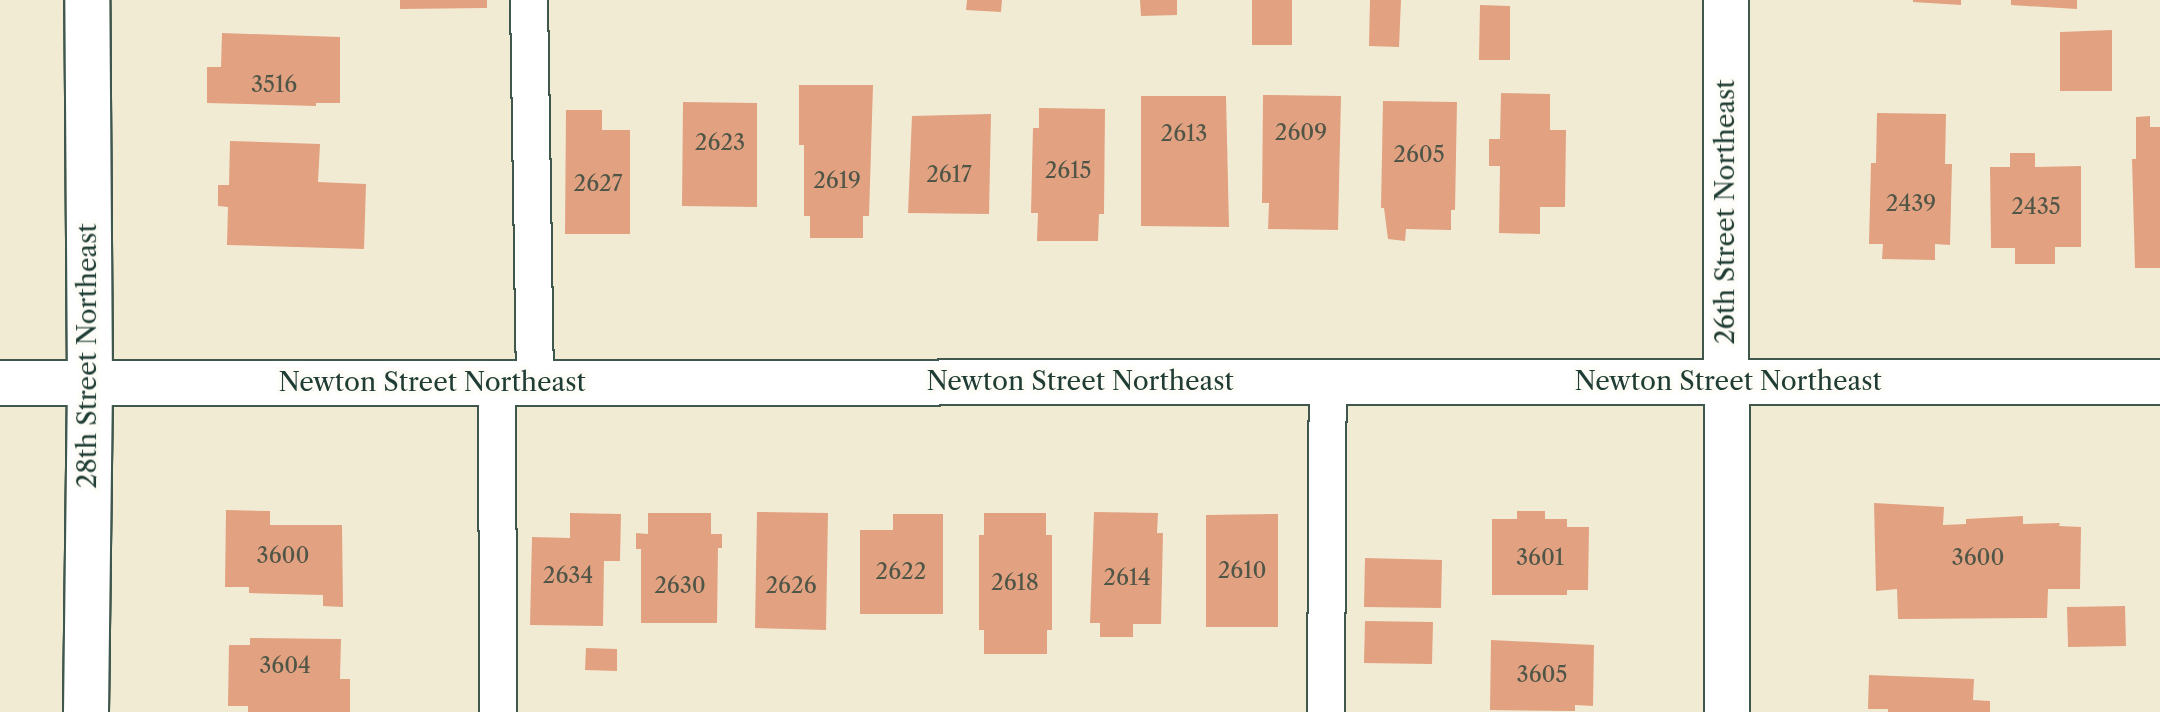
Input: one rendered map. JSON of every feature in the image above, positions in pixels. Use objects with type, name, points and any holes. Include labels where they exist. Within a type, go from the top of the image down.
[{"type":"street","name":"28th Street Northeast","points":[[86,712],[90,383],[87,0]]},
{"type":"street","name":"26th Street Northeast","points":[[1726,0],[1727,712]]},
{"type":"street","name":"Newton Street Northeast","points":[[0,383],[2160,382]]},
{"type":"lane","points":[[498,712],[516,383],[529,0]]},
{"type":"lane","points":[[1326,712],[1328,382]]},
{"type":"building","points":[[400,0],[487,0],[487,8],[400,9]]},
{"type":"building","points":[[967,0],[1002,0],[1001,12],[966,10]]},
{"type":"building","points":[[1140,0],[1177,0],[1177,15],[1141,16]]},
{"type":"building","points":[[1252,0],[1292,0],[1292,45],[1252,45]]},
{"type":"building","points":[[1370,0],[1401,0],[1399,47],[1369,46]]},
{"type":"building","points":[[1961,0],[1961,5],[1913,2]]},
{"type":"building","points":[[2011,0],[2077,0],[2077,9],[2011,5]]},
{"type":"building","points":[[1480,5],[1510,6],[1510,60],[1479,60]]},
{"type":"building","points":[[2112,30],[2112,91],[2060,91],[2060,32]]},
{"type":"building","points":[[222,33],[340,37],[340,103],[316,103],[316,106],[207,103],[207,67],[221,67]]},
{"type":"building","points":[[799,85],[873,85],[869,216],[863,216],[863,238],[810,238],[810,216],[804,216],[804,145],[799,145]]},
{"type":"building","points":[[1501,93],[1550,94],[1550,130],[1566,130],[1565,207],[1540,207],[1540,234],[1499,233],[1500,166],[1489,166],[1489,139],[1500,139]]},
{"type":"building","points":[[1263,95],[1341,96],[1338,230],[1268,229],[1269,203],[1262,203]]},
{"type":"building","points":[[1141,96],[1226,96],[1229,227],[1141,226]]},
{"type":"building","points":[[1383,101],[1457,102],[1455,210],[1451,210],[1451,230],[1406,229],[1405,241],[1388,239],[1384,208],[1381,208]]},
{"type":"building","points":[[683,102],[757,103],[757,207],[682,206]]},
{"type":"building","points":[[1039,108],[1105,109],[1104,214],[1099,214],[1098,241],[1037,241],[1038,213],[1031,213],[1033,128],[1039,128]]},
{"type":"building","points":[[566,110],[602,110],[602,130],[630,130],[630,234],[565,234]]},
{"type":"building","points":[[1877,113],[1946,114],[1945,164],[1952,164],[1950,245],[1935,244],[1935,260],[1882,259],[1883,244],[1869,244],[1871,163],[1876,163]]},
{"type":"building","points":[[991,114],[989,214],[908,213],[912,116]]},
{"type":"building","points":[[2150,116],[2150,127],[2160,127],[2160,268],[2135,268],[2132,159],[2136,159],[2136,117]]},
{"type":"building","points":[[230,141],[320,144],[318,182],[366,184],[364,249],[227,245],[228,207],[218,206],[218,185],[229,185]]},
{"type":"building","points":[[2010,153],[2035,153],[2035,167],[2081,166],[2081,247],[2055,247],[2055,264],[2015,264],[2015,248],[1991,248],[1990,167],[2010,167]]},
{"type":"building","points":[[1874,503],[1944,507],[1943,525],[1966,524],[1966,519],[2023,516],[2023,524],[2060,523],[2059,526],[2081,527],[2080,589],[2048,589],[2047,618],[1898,619],[1897,589],[1876,591]]},
{"type":"building","points":[[226,510],[270,511],[270,525],[342,525],[343,607],[323,606],[323,595],[249,593],[249,587],[225,587]]},
{"type":"building","points":[[1517,511],[1545,511],[1545,519],[1567,519],[1567,527],[1589,527],[1588,590],[1567,590],[1567,595],[1492,595],[1492,519],[1517,519]]},
{"type":"building","points":[[757,512],[828,513],[826,630],[755,628]]},
{"type":"building","points":[[1094,512],[1158,513],[1157,533],[1163,533],[1161,624],[1133,624],[1133,637],[1100,637],[1100,623],[1090,623]]},
{"type":"building","points":[[570,513],[621,514],[620,561],[604,561],[603,626],[530,625],[532,537],[570,538]]},
{"type":"building","points":[[648,513],[711,513],[711,534],[722,534],[722,548],[718,548],[717,623],[641,623],[641,549],[636,549],[636,533],[648,534]]},
{"type":"building","points":[[984,513],[1046,513],[1046,535],[1052,535],[1052,630],[1047,630],[1047,654],[984,654],[984,630],[979,630],[979,535],[984,535]]},
{"type":"building","points":[[893,514],[943,514],[943,614],[860,614],[860,530],[893,530]]},
{"type":"building","points":[[1278,514],[1278,627],[1206,627],[1206,515]]},
{"type":"building","points":[[1365,558],[1442,560],[1441,608],[1364,607]]},
{"type":"building","points":[[2125,606],[2126,646],[2068,647],[2067,607]]},
{"type":"building","points":[[1365,621],[1433,622],[1432,664],[1364,663]]},
{"type":"building","points":[[250,638],[341,639],[340,679],[350,679],[350,712],[248,712],[248,706],[228,706],[229,645],[250,645]]},
{"type":"building","points":[[1491,640],[1594,645],[1593,706],[1575,705],[1575,711],[1490,710]]},
{"type":"building","points":[[586,648],[617,649],[617,671],[585,670]]},
{"type":"building","points":[[1869,675],[1974,679],[1973,700],[1990,701],[1990,712],[1888,712],[1888,709],[1868,709]]}]
